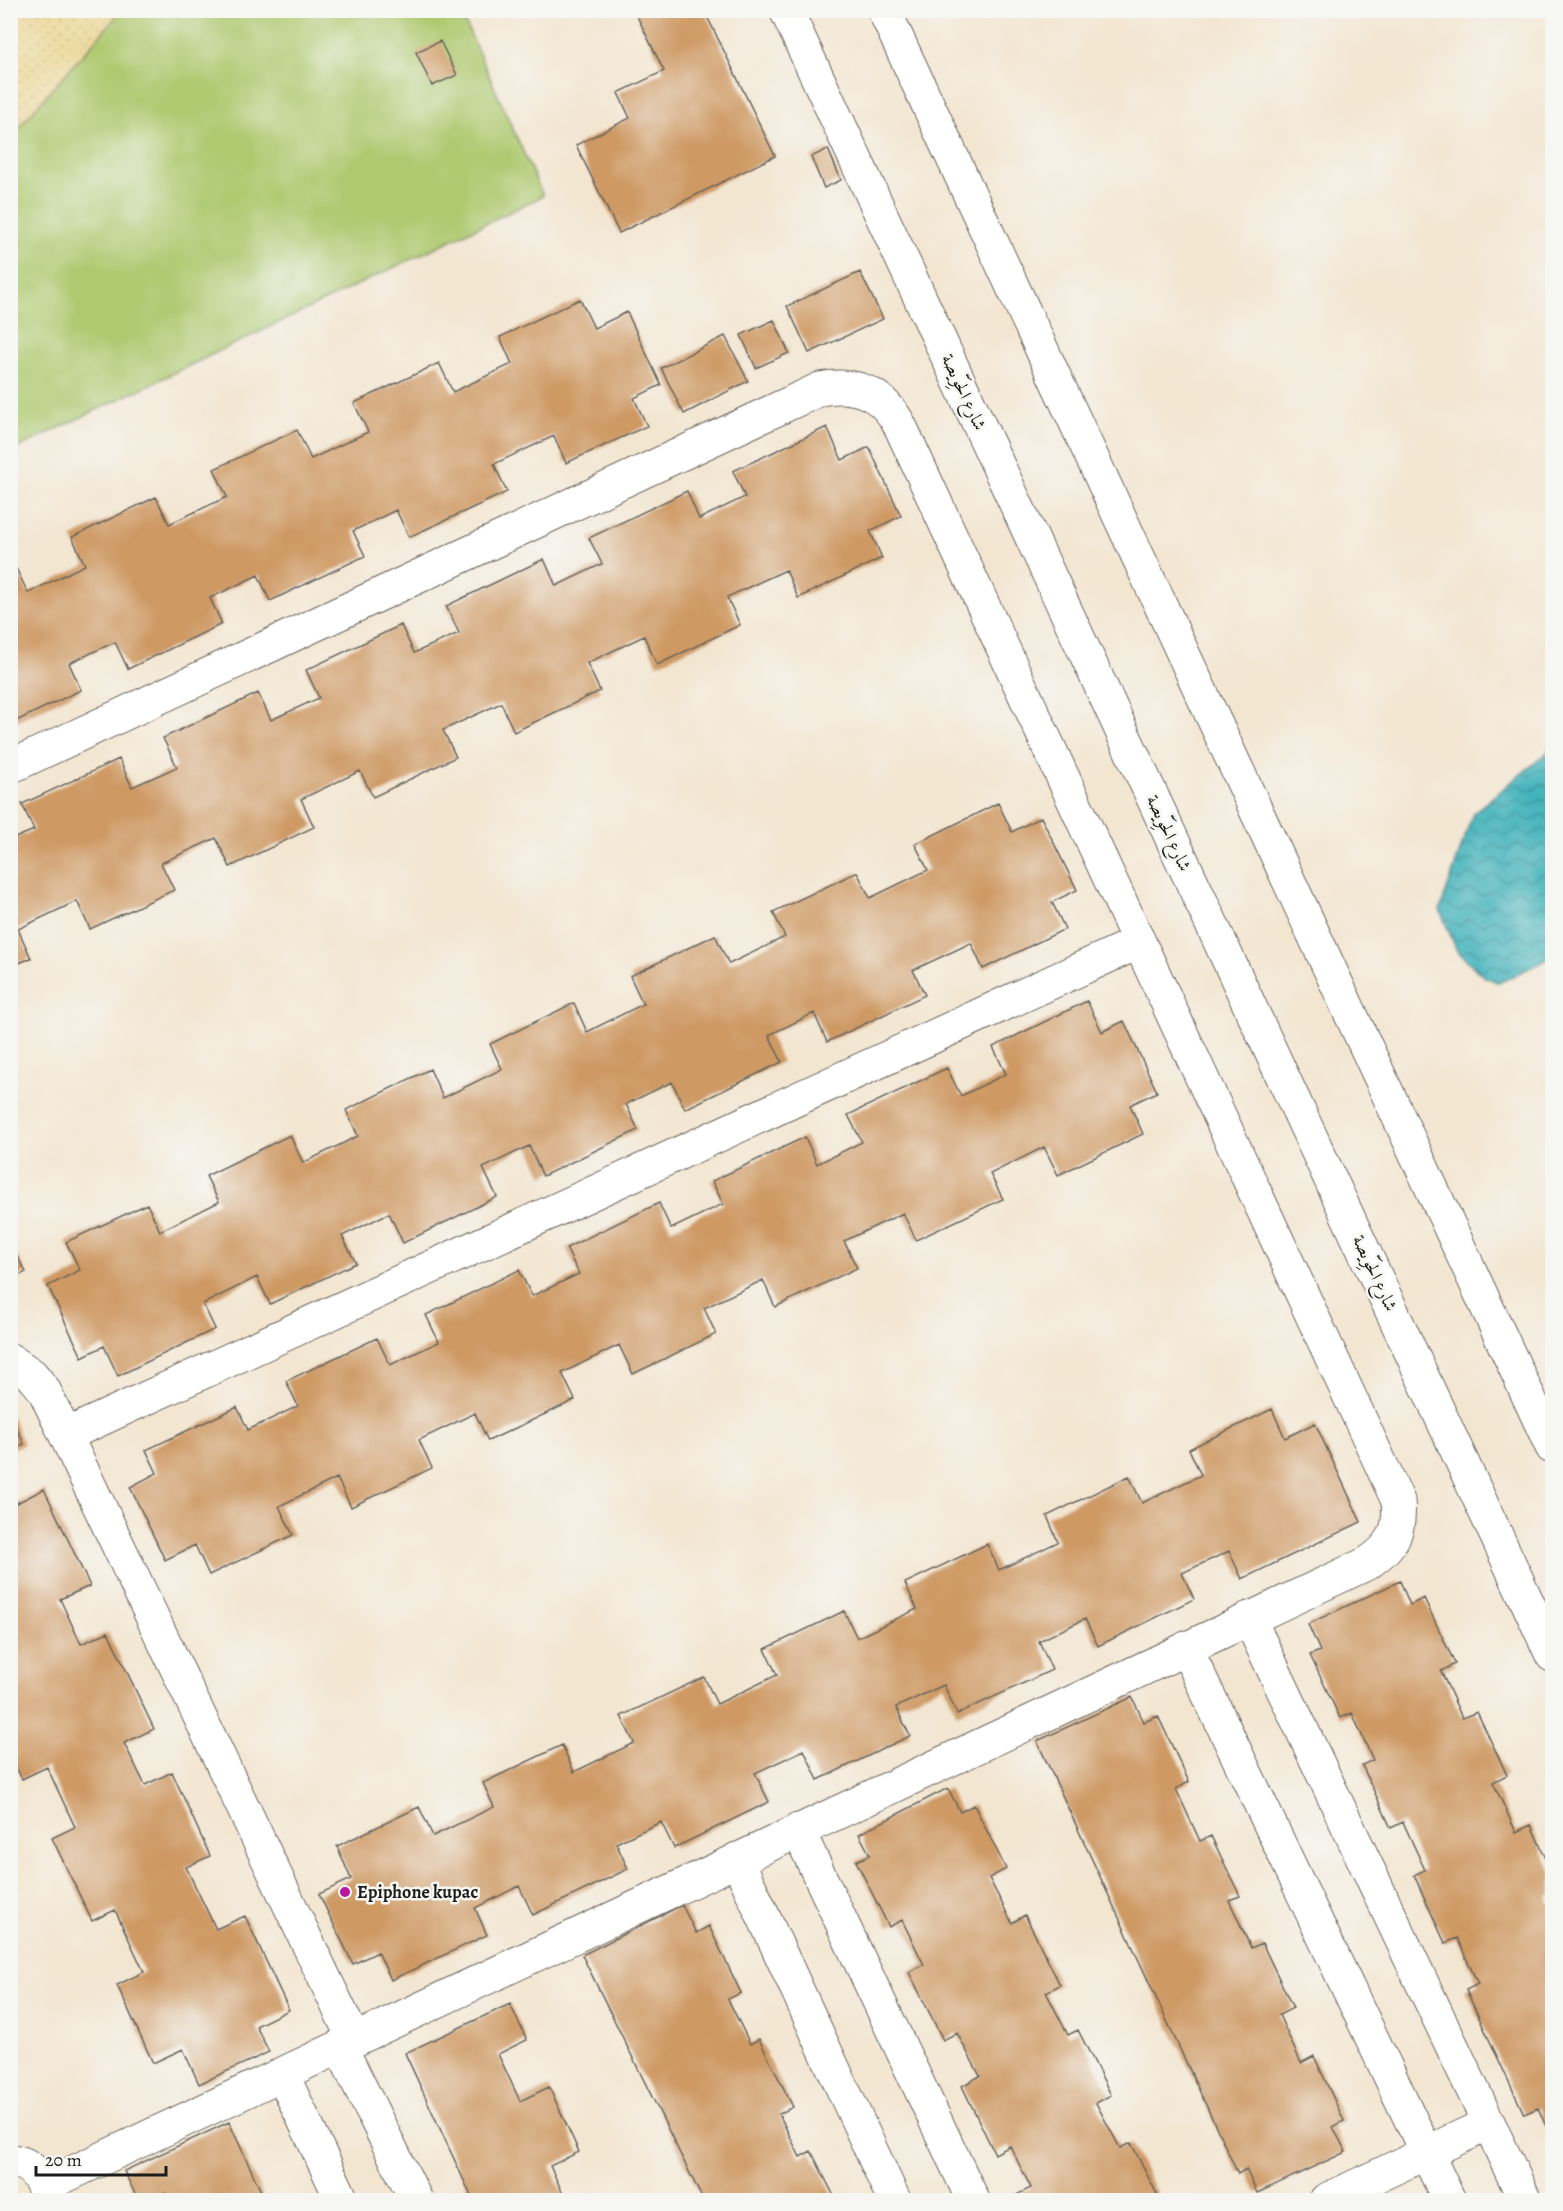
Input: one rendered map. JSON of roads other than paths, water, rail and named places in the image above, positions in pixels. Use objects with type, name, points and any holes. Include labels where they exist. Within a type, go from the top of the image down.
[{"type":"street","name":"شارع الحَوِّيصة","points":[[786,10],[1552,1655]]},
{"type":"street","points":[[884,10],[1552,1447]]},
{"type":"street","points":[[10,767],[820,389],[837,386],[854,387],[870,393],[883,402],[895,415],[1398,1501],[1400,1515],[1397,1530],[1390,1543],[1368,1563],[347,2043],[46,2193],[37,2174],[28,2165],[12,2158]]},
{"type":"street","points":[[66,1435],[1139,942]]},
{"type":"street","points":[[10,1360],[32,1375],[44,1390],[66,1435],[347,2043],[416,2200]]},
{"type":"street","points":[[1249,1618],[1524,2200]]},
{"type":"street","points":[[1186,1648],[1449,2200]]},
{"type":"street","points":[[798,1830],[973,2200]]},
{"type":"street","points":[[737,1859],[894,2200]]},
{"type":"street","points":[[282,2074],[342,2200]]},
{"type":"street","points":[[1326,2200],[1488,2124]]},
{"type":"water","points":[[1552,744],[1552,957],[1499,983],[1483,976],[1457,951],[1440,910],[1473,813],[1547,753]]},
{"type":"place","name":"Epiphone kupac","points":[[345,1892]]}]
